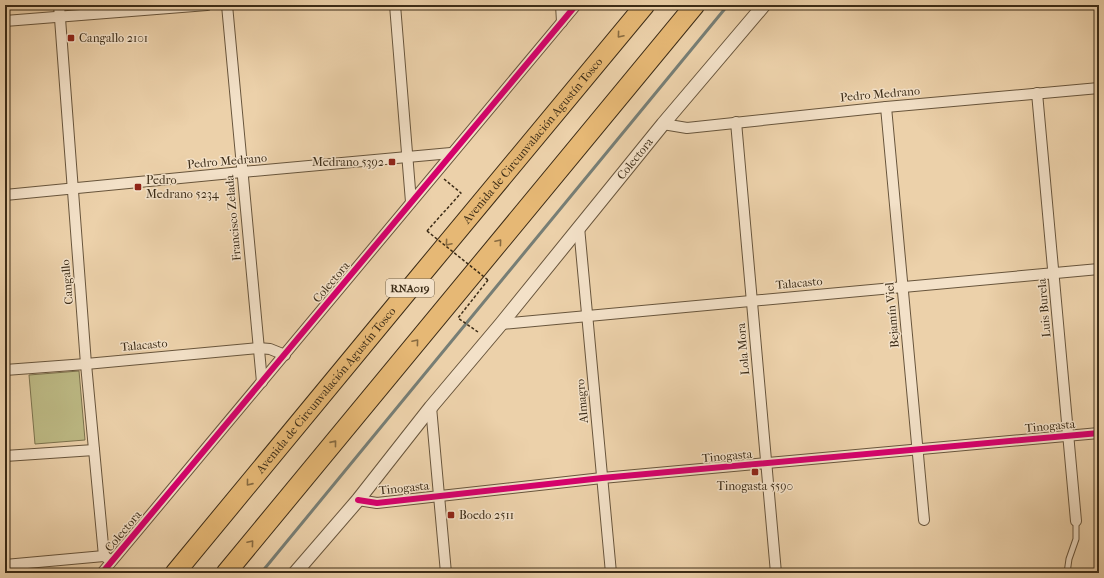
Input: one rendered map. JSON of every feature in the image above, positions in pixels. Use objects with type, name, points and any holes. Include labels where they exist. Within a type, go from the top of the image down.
[{"type":"highway","name":"Avenida de Circunvalación Agustín Tosco","points":[[175,573],[645,5]]},
{"type":"highway","name":"RNA019","points":[[226,573],[695,5]]},
{"type":"street","name":"Cangallo","points":[[59,5],[86,364],[94,450],[108,558]]},
{"type":"street","points":[[5,21],[207,5]]},
{"type":"street","name":"Francisco Zelada","points":[[227,5],[262,382]]},
{"type":"street","points":[[395,5],[411,202]]},
{"type":"street","points":[[561,5],[562,22]]},
{"type":"street","name":"Colectora","points":[[102,573],[108,558],[285,355],[451,153],[576,5]]},
{"type":"street","name":"Colectora","points":[[295,573],[358,500],[431,407],[501,324],[663,124],[764,5]]},
{"type":"street","name":"Pedro Medrano","points":[[663,124],[686,128],[886,106],[1099,88]]},
{"type":"street","name":"Luis Burela","points":[[1037,93],[1076,521]]},
{"type":"street","name":"Bejamín Viel","points":[[886,106],[924,520]]},
{"type":"street","name":"Lola Mora","points":[[736,122],[776,573]]},
{"type":"street","name":"Pedro Medrano","points":[[5,195],[451,153]]},
{"type":"street","name":"Almagro","points":[[579,227],[611,573]]},
{"type":"street","name":"Talacasto","points":[[501,324],[1099,269]]},
{"type":"street","name":"Talacasto","points":[[5,370],[258,348],[270,349],[285,355]]},
{"type":"street","points":[[431,407],[446,573]]},
{"type":"street","name":"Tinogasta","points":[[358,500],[377,503],[602,478],[1099,433]]},
{"type":"street","points":[[5,456],[94,450]]},
{"type":"street","points":[[5,565],[108,558]]},
{"type":"lane","points":[[1067,573],[1069,559],[1076,539],[1076,521]]},
{"type":"path","points":[[439,183],[443,178],[461,193],[427,230],[488,280],[458,318],[480,334]]},
{"type":"shaded area","points":[[79,371],[85,440],[35,444],[29,375]]},
{"type":"waterway","points":[[261,573],[728,5]]},
{"type":"cycle path","points":[[102,573],[576,5]]},
{"type":"cycle path","points":[[358,500],[377,503],[602,478],[1099,433]]},
{"type":"place","name":"Cangallo 2101","points":[[71,38]]},
{"type":"place","name":"Medrano 5392","points":[[392,162]]},
{"type":"place","name":"Pedro Medrano 5234","points":[[138,187]]},
{"type":"place","name":"Tinogasta 5590","points":[[755,472]]},
{"type":"place","name":"Boedo 2511","points":[[451,515]]}]
